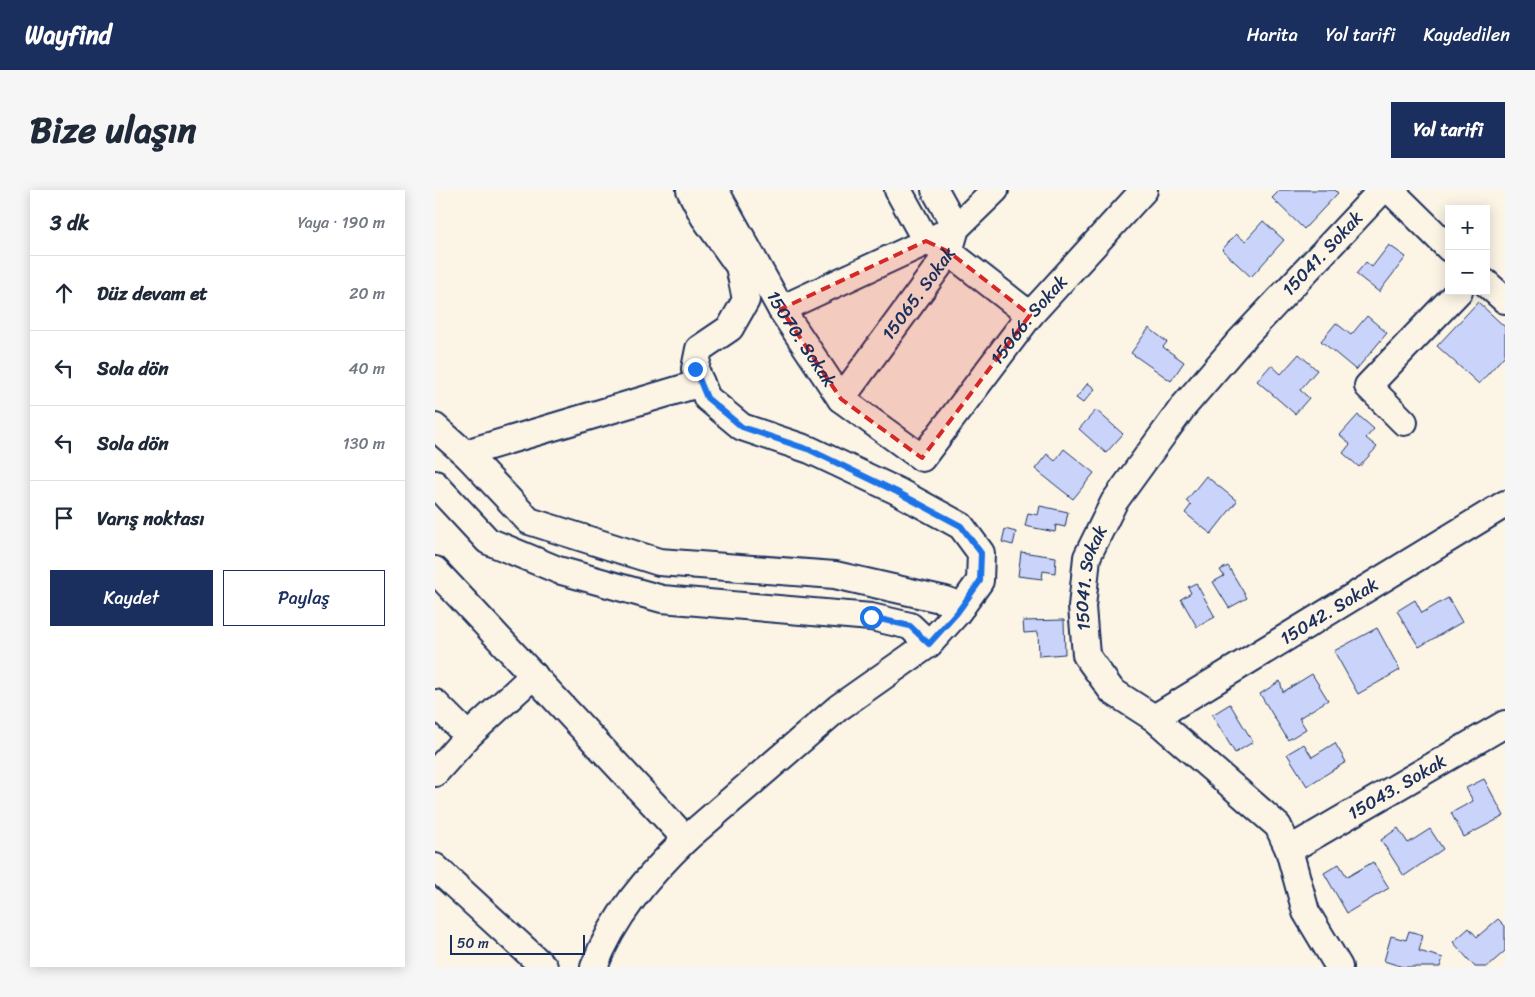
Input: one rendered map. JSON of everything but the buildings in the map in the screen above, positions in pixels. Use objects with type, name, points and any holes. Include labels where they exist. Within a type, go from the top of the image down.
[{"type":"street","points":[[594,967],[599,953],[629,902],[665,859],[838,708],[929,644],[959,610],[980,581],[981,553],[961,526],[897,492],[810,450],[742,427],[707,398],[695,369],[699,349],[730,328],[746,300],[739,266],[704,217],[690,190]]},
{"type":"street","name":"15070. Sokak","points":[[715,190],[781,309],[841,399],[922,458]]},
{"type":"street","points":[[898,190],[944,241],[1030,315]]},
{"type":"street","points":[[935,190],[944,241]]},
{"type":"street","name":"15065. Sokak","points":[[841,399],[944,241],[995,190]]},
{"type":"street","name":"15066. Sokak","points":[[922,458],[1030,315],[1144,190]]},
{"type":"street","name":"15041. Sokak","points":[[1339,967],[1306,912],[1289,850],[1278,826],[1154,718],[1112,691],[1086,655],[1082,607],[1087,556],[1114,502],[1183,407],[1239,342],[1382,190]]},
{"type":"street","points":[[1390,190],[1445,244]]},
{"type":"street","points":[[781,309],[944,241]]},
{"type":"street","points":[[1490,287],[1505,300]]},
{"type":"street","points":[[1404,422],[1368,386],[1455,295]]},
{"type":"street","points":[[468,456],[476,450],[701,384]]},
{"type":"street","points":[[435,427],[468,456],[529,521],[659,562],[835,575],[945,600],[959,610]]},
{"type":"street","points":[[435,484],[488,541],[559,570],[662,599],[871,617],[910,626],[929,644]]},
{"type":"street","name":"15042. Sokak","points":[[1154,718],[1505,504]]},
{"type":"street","points":[[435,570],[686,839]]},
{"type":"street","points":[[435,773],[468,736],[534,676]]},
{"type":"street","points":[[435,703],[468,736]]},
{"type":"street","name":"15043. Sokak","points":[[1289,850],[1505,724]]},
{"type":"street","points":[[435,867],[544,967]]},
{"type":"highlighted area","points":[[926,241],[949,252],[1030,315],[922,458],[841,399],[781,309]]},
{"type":"route","points":[[695,369],[707,398],[742,427],[810,450],[897,492],[961,526],[981,553],[980,581],[957,613],[929,644],[910,626],[871,617]]}]
